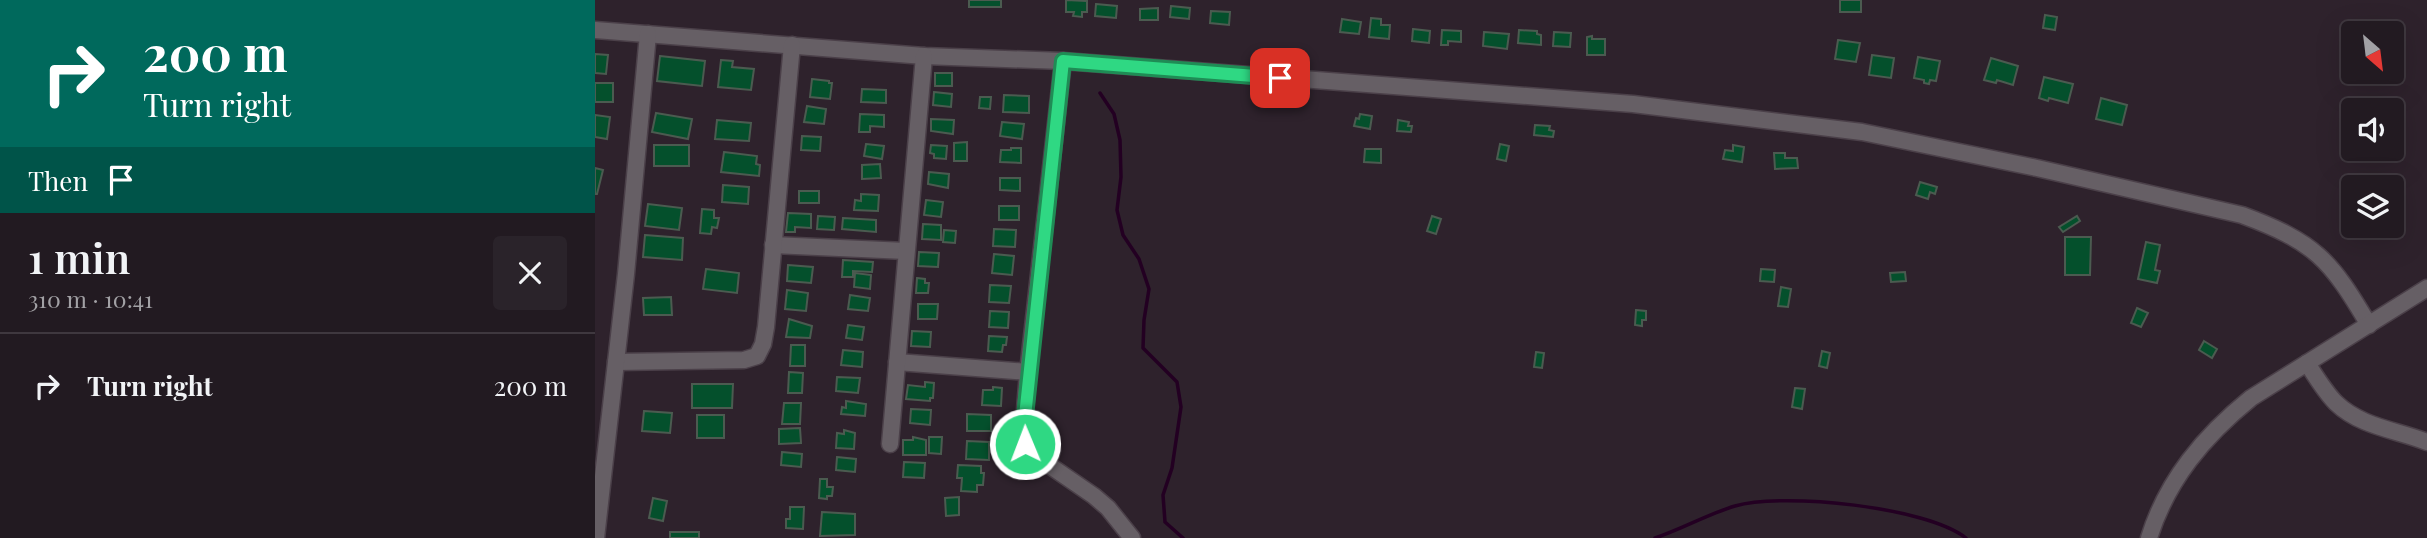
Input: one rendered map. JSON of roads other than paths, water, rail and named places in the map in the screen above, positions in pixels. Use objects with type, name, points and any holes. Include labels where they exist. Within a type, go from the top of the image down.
[{"type":"street","points":[[595,30],[924,56],[1063,61],[1633,104],[1862,132],[2037,168],[2242,215],[2271,226],[2296,238],[2317,253],[2335,271],[2369,325]]},
{"type":"street","points":[[596,538],[648,34]]},
{"type":"street","points":[[616,362],[744,360],[757,356],[763,344],[766,327],[792,44]]},
{"type":"street","points":[[890,444],[924,56]]},
{"type":"street","points":[[1063,61],[1023,435],[1030,452],[1094,496],[1108,508],[1132,538]]},
{"type":"street","points":[[773,245],[906,251]]},
{"type":"street","points":[[2149,538],[2170,488],[2187,461],[2208,436],[2251,398],[2427,288]]},
{"type":"street","points":[[897,362],[1028,372]]},
{"type":"street","points":[[2307,363],[2326,391],[2346,412],[2376,426],[2427,442]]},
{"type":"waterway","points":[[1100,93],[1114,114],[1120,140],[1121,177],[1117,210],[1123,235],[1139,259],[1149,289],[1143,348],[1177,382],[1181,407],[1172,468],[1163,495],[1165,522],[1183,538]]},
{"type":"waterway","points":[[1655,538],[1735,506],[1786,501],[1854,505],[1889,511],[1947,527],[1966,538]]}]
